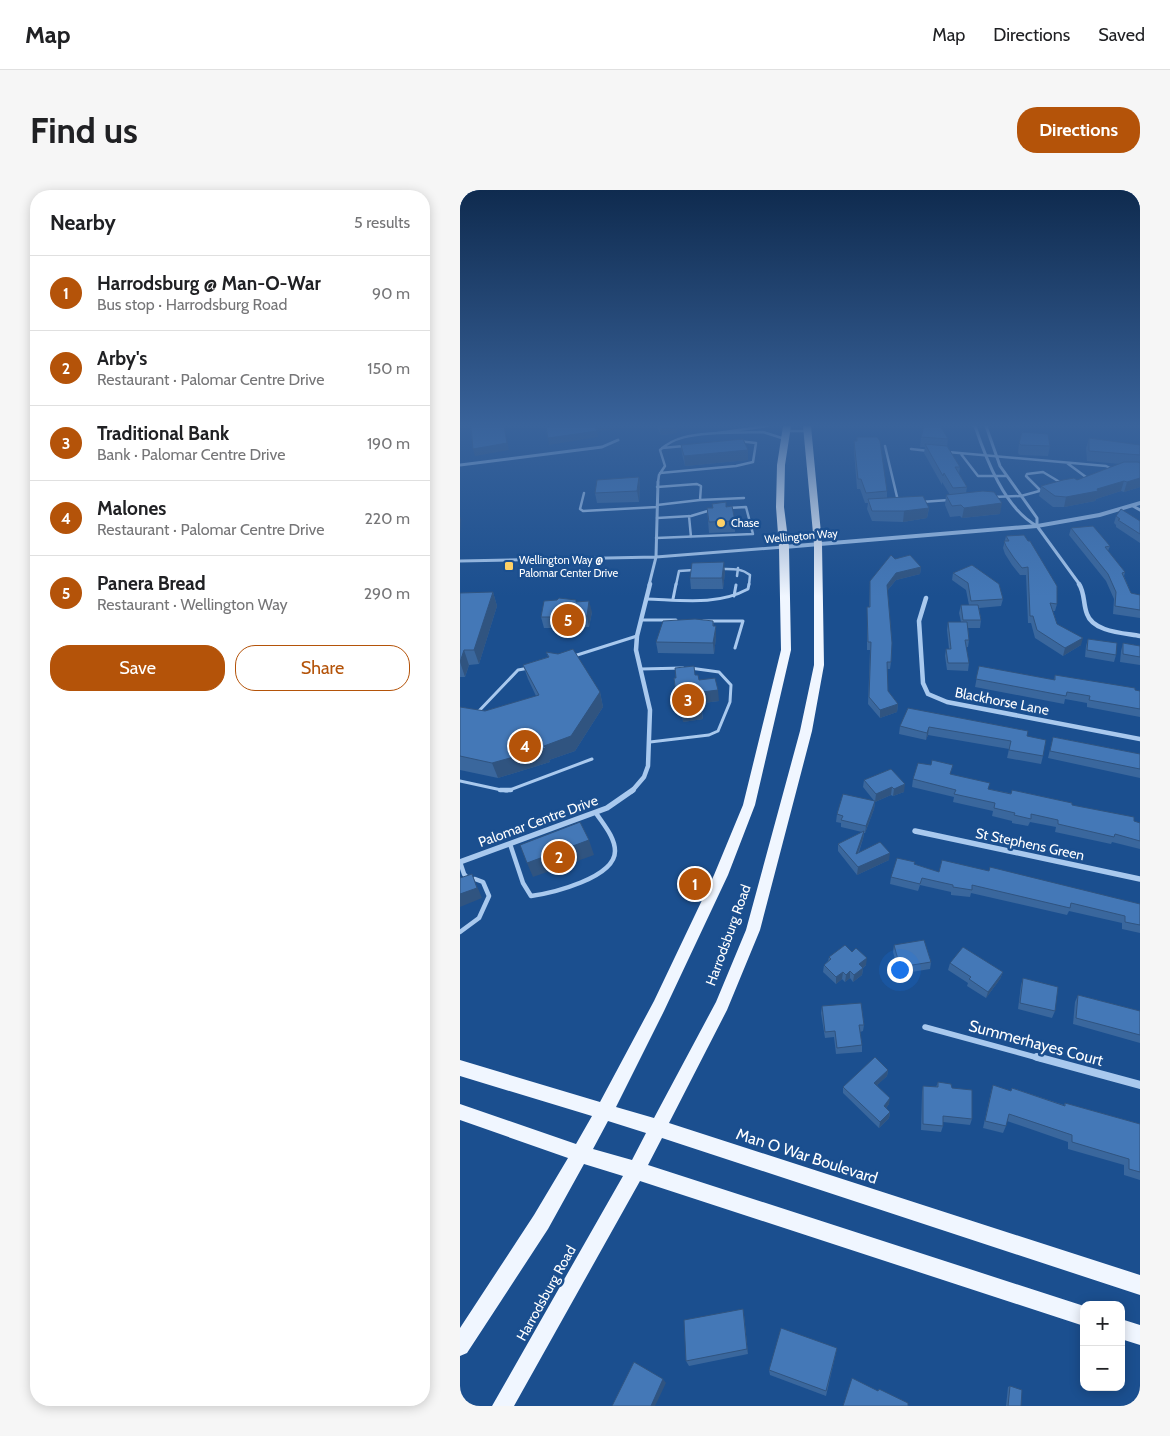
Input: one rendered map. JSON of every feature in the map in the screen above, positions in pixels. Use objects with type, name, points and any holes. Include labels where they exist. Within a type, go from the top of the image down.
[{"type":"main road","name":"Harrodsburg Road","points":[[460,1346],[541,1222],[604,1112],[659,1006],[721,875],[749,805],[786,650],[781,483]]},
{"type":"main road","name":"Harrodsburg Road","points":[[502,1406],[521,1376],[636,1170],[722,1006],[753,930],[777,846],[806,731],[819,665],[818,544],[812,483]]},
{"type":"main road","name":"Man O War Boulevard","points":[[460,1068],[658,1128],[1140,1285]]},
{"type":"main road","points":[[460,1112],[580,1154],[636,1170],[1080,1315]]},
{"type":"main road","points":[[1125,1330],[1140,1335]]},
{"type":"street","name":"Palomar Centre Drive","points":[[460,862],[596,813],[617,802],[639,785],[648,766],[650,742],[649,697],[636,650],[637,636],[656,557],[658,483]]},
{"type":"street","points":[[1000,483],[1024,520],[1037,526],[1082,588],[1087,615],[1092,623],[1111,630],[1140,636]]},
{"type":"street","points":[[1011,483],[1037,518],[1037,526]]},
{"type":"street","name":"Wellington Way","points":[[460,561],[656,557],[1037,526],[1081,519],[1140,503]]},
{"type":"street","points":[[1133,506],[1140,510]]},
{"type":"street","name":"Blackhorse Lane","points":[[926,598],[919,621],[923,683],[928,694],[947,702],[1140,739]]},
{"type":"street","name":"St Stephens Green","points":[[915,831],[1140,879]]},
{"type":"street","name":"Summerhayes Court","points":[[925,1027],[1140,1085]]},
{"type":"lane","points":[[890,504],[899,503],[894,483]]},
{"type":"lane","points":[[1033,483],[1041,491]]},
{"type":"lane","points":[[1057,487],[1065,485],[1062,483]]},
{"type":"lane","points":[[657,487],[697,484],[701,486],[700,500]]},
{"type":"lane","points":[[990,498],[1021,496],[1049,489]]},
{"type":"lane","points":[[584,493],[580,509],[583,511],[657,506],[700,500],[744,498]]},
{"type":"lane","points":[[917,502],[954,500]]},
{"type":"lane","points":[[656,538],[753,534],[746,507],[722,509]]},
{"type":"lane","points":[[657,518],[690,516],[714,509]]},
{"type":"lane","points":[[690,516],[691,537]]},
{"type":"lane","points":[[646,599],[722,599],[734,596],[748,588],[750,575],[738,568],[718,569]]},
{"type":"lane","points":[[737,576],[738,568]]},
{"type":"lane","points":[[673,599],[679,571],[698,570]]},
{"type":"lane","points":[[734,596],[736,585]]},
{"type":"lane","points":[[641,620],[678,620]]},
{"type":"lane","points":[[697,620],[743,621],[735,648]]},
{"type":"lane","points":[[565,659],[593,652],[637,636]]},
{"type":"lane","points":[[468,712],[476,714],[518,670],[537,666]]},
{"type":"lane","points":[[641,669],[711,669],[723,675],[731,685],[730,702],[718,731],[709,736],[650,742]]},
{"type":"lane","points":[[460,781],[507,791],[592,758]]},
{"type":"lane","points":[[510,844],[523,883],[531,896],[558,890],[606,871],[614,862],[616,853],[612,841],[596,813]]},
{"type":"lane","points":[[460,862],[464,874],[469,880],[476,879],[483,882],[489,896],[480,918],[468,929],[460,932]]},
{"type":"building","points":[[597,483],[638,483],[637,491],[595,493]]},
{"type":"building","points":[[862,483],[886,483],[887,491],[866,493]]},
{"type":"building","points":[[950,483],[964,483],[967,487],[953,488]]},
{"type":"building","points":[[1053,483],[1118,483],[1097,489],[1098,491],[1066,497],[1055,496],[1041,486]]},
{"type":"building","points":[[983,491],[994,492],[1002,503],[964,508],[961,505],[952,506],[946,495]]},
{"type":"building","points":[[923,496],[929,508],[904,511],[872,511],[868,499]]},
{"type":"building","points":[[726,502],[726,507],[732,506],[735,521],[709,522],[707,508],[713,508],[712,504]]},
{"type":"building","points":[[1121,509],[1140,521],[1140,534],[1118,520],[1120,519],[1116,516]]},
{"type":"building","points":[[1093,526],[1110,546],[1105,547],[1125,572],[1122,573],[1131,593],[1140,595],[1140,610],[1115,606],[1116,592],[1108,574],[1071,528]]},
{"type":"building","points":[[1024,535],[1030,541],[1057,586],[1057,604],[1050,603],[1057,624],[1083,638],[1065,648],[1037,630],[1033,616],[1030,616],[1028,567],[1022,568],[1004,541],[1009,541],[1006,536]]},
{"type":"building","points":[[891,555],[895,559],[910,555],[921,567],[896,573],[887,585],[892,643],[891,662],[887,662],[888,691],[898,704],[880,710],[869,697],[871,642],[868,642],[867,607],[870,607],[870,581]]},
{"type":"building","points":[[724,562],[722,578],[690,578],[692,563]]},
{"type":"building","points":[[972,565],[999,584],[1003,599],[971,601],[968,583],[953,573]]},
{"type":"building","points":[[493,592],[474,650],[464,650],[460,662],[460,593]]},
{"type":"building","points":[[559,598],[576,600],[576,602],[589,601],[587,616],[568,616],[567,620],[550,620],[551,617],[541,617],[544,601],[557,600]]},
{"type":"building","points":[[961,605],[978,605],[981,620],[963,620]]},
{"type":"building","points":[[695,619],[713,621],[713,626],[716,626],[713,643],[656,642],[663,621]]},
{"type":"building","points":[[948,622],[967,622],[969,640],[965,640],[969,663],[948,663],[946,649],[951,649]]},
{"type":"building","points":[[1088,639],[1117,643],[1116,655],[1087,650]]},
{"type":"building","points":[[1123,643],[1140,646],[1140,657],[1123,654]]},
{"type":"building","points":[[573,649],[600,692],[571,736],[544,746],[546,748],[492,763],[460,756],[460,707],[485,711],[539,695],[523,665],[549,657],[546,652],[558,654]]},
{"type":"building","points":[[694,666],[695,675],[698,675],[699,680],[715,678],[718,690],[702,692],[703,698],[699,698],[701,708],[682,711],[680,701],[677,702],[674,678],[676,678],[675,668]]},
{"type":"building","points":[[979,666],[1055,680],[1055,675],[1135,688],[1135,690],[1140,691],[1140,709],[1089,700],[1090,696],[1067,692],[1066,696],[976,679]]},
{"type":"building","points":[[908,708],[1028,731],[1027,736],[1046,740],[1043,756],[1009,750],[1011,741],[929,727],[927,733],[900,726]]},
{"type":"building","points":[[1053,737],[1140,754],[1140,769],[1050,751]]},
{"type":"building","points":[[932,760],[953,765],[950,774],[990,783],[988,789],[1011,794],[1012,790],[1072,803],[1072,805],[1134,817],[1134,821],[1140,823],[1140,841],[1115,834],[1114,837],[1058,824],[1058,820],[1031,814],[1031,819],[1014,815],[1015,813],[994,808],[995,803],[954,794],[956,790],[913,779],[918,763],[931,765]]},
{"type":"building","points":[[891,769],[905,784],[876,794],[864,780]]},
{"type":"building","points":[[843,794],[875,801],[866,826],[841,820],[843,816],[837,814]]},
{"type":"building","points":[[580,822],[589,840],[527,863],[520,845]]},
{"type":"building","points":[[864,831],[856,854],[880,842],[890,853],[858,867],[838,844]]},
{"type":"building","points":[[897,858],[915,862],[914,864],[939,872],[942,860],[989,871],[990,867],[1140,904],[1140,925],[1125,922],[1125,916],[1071,903],[1070,908],[972,885],[972,890],[953,887],[953,885],[922,878],[920,884],[891,877]]},
{"type":"building","points":[[472,874],[477,888],[460,894],[460,878]]},
{"type":"building","points":[[924,940],[931,962],[900,967],[894,945]]},
{"type":"building","points":[[845,945],[852,952],[856,948],[867,958],[859,964],[863,968],[854,975],[850,971],[846,975],[843,972],[836,977],[824,965],[831,959],[829,957]]},
{"type":"building","points":[[963,947],[1003,972],[988,992],[969,979],[971,977],[950,963]]},
{"type":"building","points":[[1023,978],[1058,987],[1055,1011],[1020,1003]]},
{"type":"building","points":[[1078,995],[1140,1011],[1140,1035],[1076,1018]]},
{"type":"building","points":[[861,1003],[864,1025],[859,1025],[862,1045],[837,1048],[835,1031],[825,1032],[822,1006]]},
{"type":"building","points":[[875,1057],[888,1070],[874,1083],[890,1098],[884,1106],[890,1112],[880,1122],[843,1087]]},
{"type":"building","points":[[938,1082],[951,1084],[952,1088],[972,1090],[972,1119],[943,1116],[943,1126],[923,1124],[923,1086],[938,1087]]},
{"type":"building","points":[[993,1085],[1011,1091],[1012,1088],[1065,1106],[1065,1103],[1140,1124],[1140,1172],[1129,1169],[1129,1159],[1072,1142],[1072,1135],[1009,1114],[1006,1126],[985,1121]]},
{"type":"building","points":[[743,1309],[747,1349],[686,1361],[684,1320]]},
{"type":"building","points":[[781,1328],[837,1348],[826,1391],[769,1370]]},
{"type":"building","points":[[634,1362],[663,1379],[651,1406],[612,1406]]},
{"type":"building","points":[[852,1378],[908,1403],[908,1406],[843,1406]]},
{"type":"building","points":[[1010,1386],[1022,1390],[1021,1406],[1008,1406]]},
{"type":"place","name":"Chase","points":[[721,523]]},
{"type":"place","name":"Wellington Way @ Palomar Center Drive","points":[[509,566]]},
{"type":"place","name":"Panera Bread","points":[[568,620]]},
{"type":"place","name":"Traditional Bank","points":[[688,700]]},
{"type":"place","name":"Malones","points":[[525,746]]},
{"type":"place","name":"Arby's","points":[[559,857]]},
{"type":"place","name":"Harrodsburg @ Man-O-War","points":[[695,884]]}]
